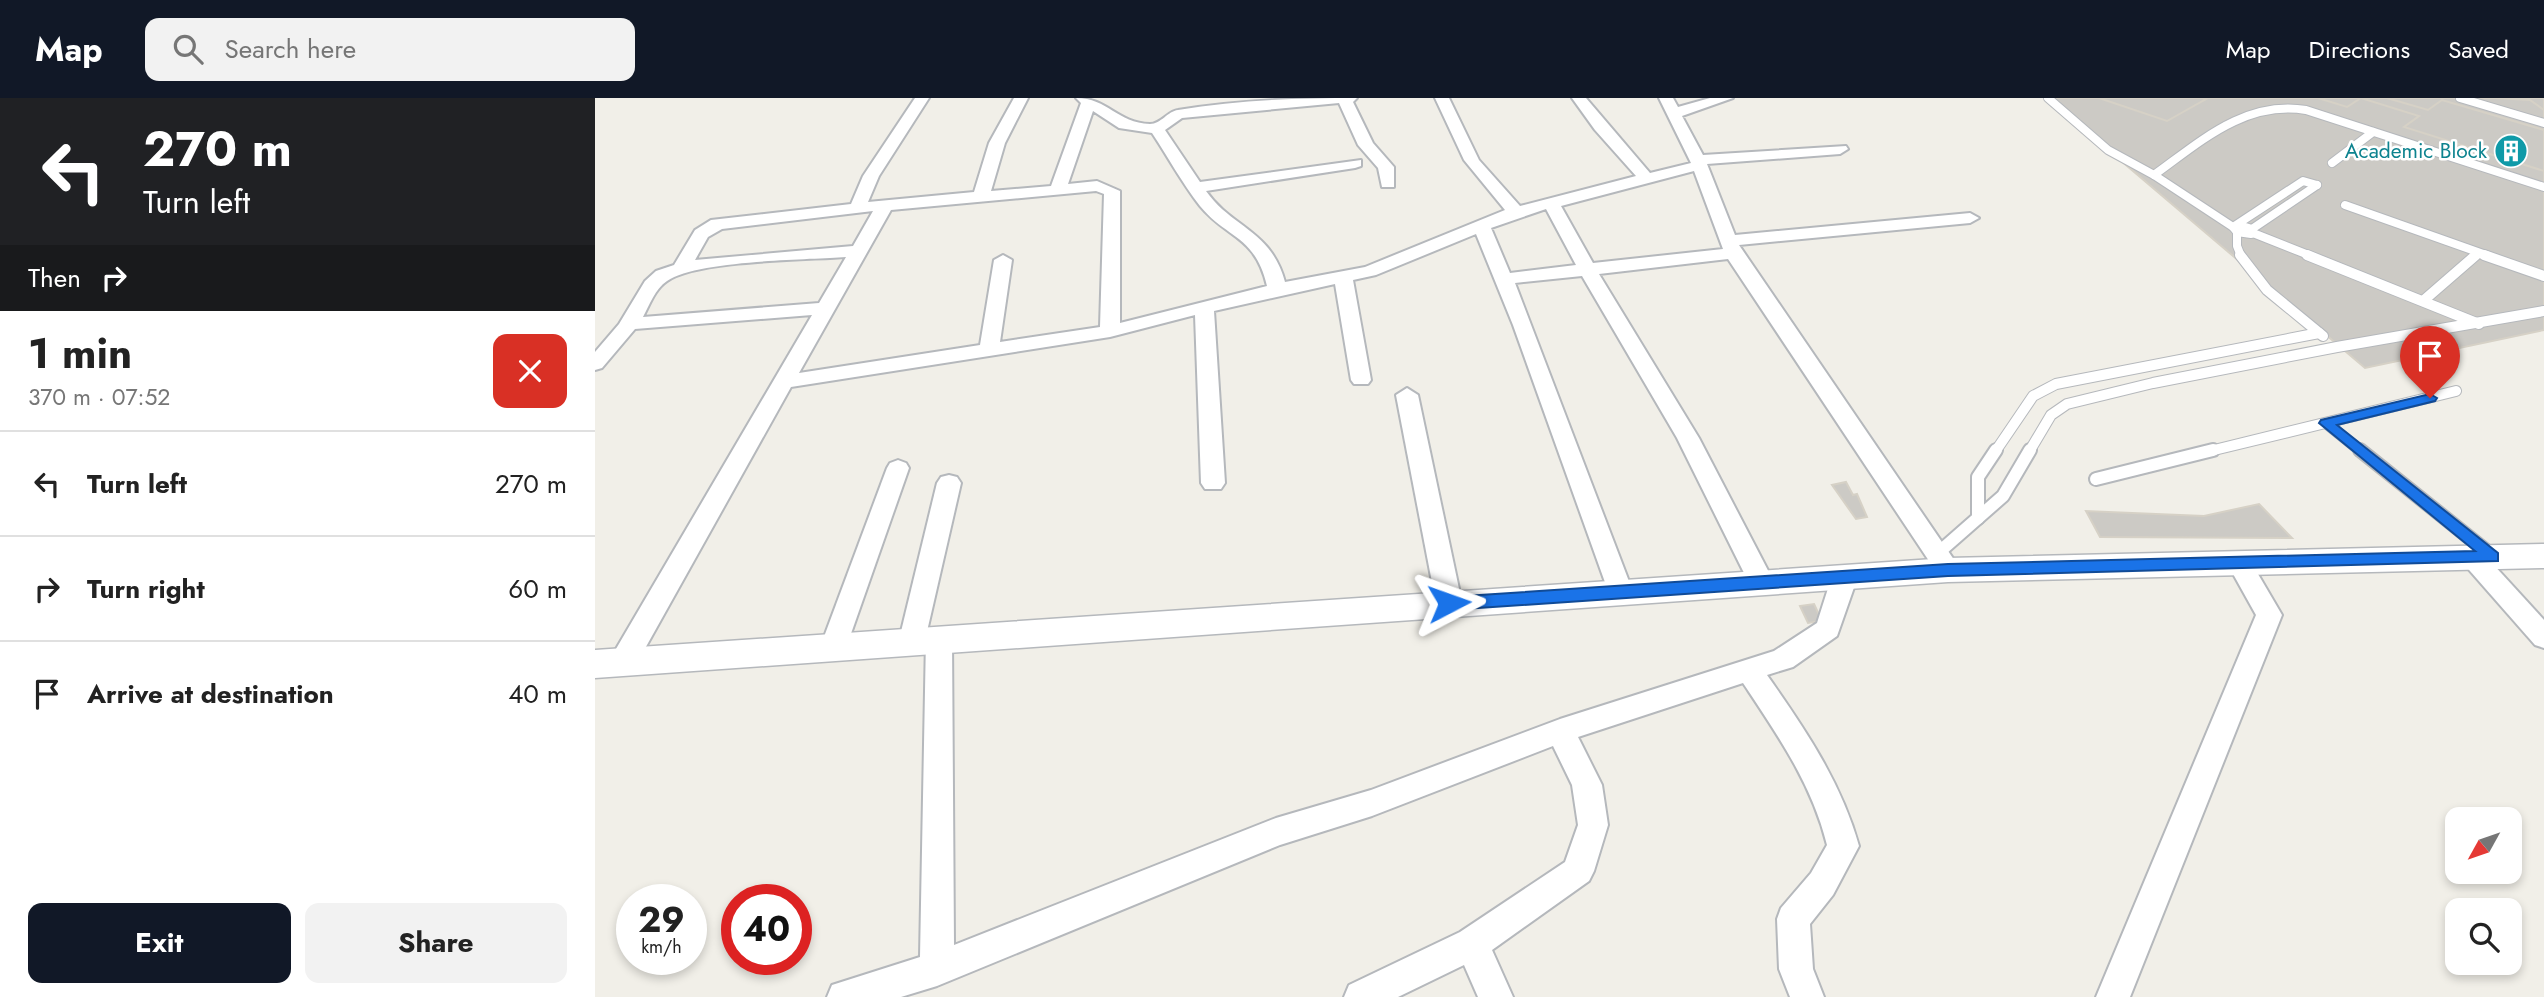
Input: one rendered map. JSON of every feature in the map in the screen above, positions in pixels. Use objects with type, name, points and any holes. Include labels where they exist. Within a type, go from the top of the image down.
[{"type":"street","points":[[857,209],[871,176],[922,98]]},
{"type":"street","points":[[981,195],[997,143],[1021,98]]},
{"type":"street","points":[[1209,111],[1227,98]]},
{"type":"street","points":[[1157,129],[1168,118],[1178,114],[1350,98]]},
{"type":"street","points":[[1442,98],[1463,149],[1491,189],[1516,212]]},
{"type":"street","points":[[1579,98],[1600,127],[1647,179]]},
{"type":"street","points":[[1726,98],[1671,105],[1699,162],[1731,247],[1943,561]]},
{"type":"street","points":[[1344,99],[1366,145],[1386,167],[1388,184]]},
{"type":"street","points":[[1058,190],[1085,100],[1124,125],[1157,129],[1207,204],[1246,234],[1270,261],[1277,289]]},
{"type":"street","points":[[783,382],[1110,331],[1277,289],[1370,271],[1516,212],[1647,179],[1699,162],[1840,149]]},
{"type":"street","points":[[1198,187],[1355,163]]},
{"type":"street","points":[[681,268],[701,234],[717,224],[981,195],[1097,186],[1112,191],[1110,331]]},
{"type":"street","points":[[1552,204],[1607,305],[1688,438],[1761,582]]},
{"type":"street","points":[[609,663],[783,382],[885,205]]},
{"type":"street","points":[[1504,279],[1590,270],[1731,247],[1970,218]]},
{"type":"street","points":[[1481,226],[1504,279],[1620,592]]},
{"type":"street","points":[[595,364],[629,324],[650,288],[663,275],[681,268],[858,251]]},
{"type":"street","points":[[989,351],[1003,260]]},
{"type":"street","points":[[1343,278],[1361,380]]},
{"type":"street","points":[[629,324],[827,308]]},
{"type":"street","points":[[1204,309],[1213,483]]},
{"type":"street","points":[[1407,395],[1449,603]]},
{"type":"street","points":[[834,645],[898,468]]},
{"type":"street","points":[[937,969],[925,639],[950,483]]},
{"type":"street","points":[[2482,557],[2544,638]]},
{"type":"street","points":[[609,663],[834,645],[1845,576],[1943,561],[2239,563],[2543,558]]},
{"type":"street","points":[[2113,997],[2269,615],[2239,563]]},
{"type":"street","points":[[844,997],[937,969],[1276,832],[1371,803],[1560,730],[1783,659],[1828,629],[1845,576]]},
{"type":"street","points":[[1749,670],[1786,724],[1836,813],[1843,846],[1822,884],[1793,919],[1796,969],[1807,997]]},
{"type":"street","points":[[1361,997],[1472,944],[1578,871],[1593,825],[1587,785],[1560,730]]},
{"type":"street","points":[[1472,944],[1496,997]]},
{"type":"lane","points":[[2048,98],[2108,150],[2154,174],[2237,228],[2253,231],[2480,324]]},
{"type":"lane","points":[[2460,98],[2544,123]]},
{"type":"lane","points":[[2154,174],[2196,145],[2266,108],[2281,106],[2306,110],[2544,187]]},
{"type":"lane","points":[[2332,163],[2373,132]]},
{"type":"lane","points":[[2237,228],[2304,181],[2317,186],[2253,231]]},
{"type":"lane","points":[[2345,205],[2544,276]]},
{"type":"lane","points":[[2237,228],[2237,248],[2250,272],[2292,313],[2337,346]]},
{"type":"lane","points":[[2423,301],[2478,253]]},
{"type":"lane","points":[[1943,561],[1978,518],[2003,496],[2052,415],[2067,404],[2337,346],[2480,324],[2544,311]]},
{"type":"lane","points":[[1978,518],[1978,477],[2033,396],[2056,384],[2319,333]]},
{"type":"lane","points":[[2239,348],[2257,363]]},
{"type":"lane","points":[[2096,479],[2456,391]]},
{"type":"lane","points":[[2326,423],[2482,557]]},
{"type":"building","points":[[2047,98],[2544,98],[2544,330],[2365,368]]},
{"type":"building","points":[[2099,98],[2202,98],[2206,99],[2167,121]]},
{"type":"building","points":[[2318,98],[2361,98],[2347,107]]},
{"type":"building","name":"Academic Block","points":[[2361,98],[2387,98],[2428,110],[2442,100],[2544,130],[2544,171],[2404,127],[2419,116]]},
{"type":"building","points":[[2495,98],[2544,98],[2544,110],[2530,100]]},
{"type":"building","points":[[1846,482],[1853,495],[1857,494],[1867,517],[1856,519],[1832,485]]},
{"type":"building","points":[[2259,504],[2292,538],[2100,537],[2086,511],[2204,516]]},
{"type":"building","points":[[1814,604],[1822,621],[1808,623],[1800,606]]},
{"type":"place","name":"Academic Block","points":[[2511,151]]},
{"type":"route","points":[[1449,603],[1948,570],[2493,557],[2326,423],[2430,398]]}]
